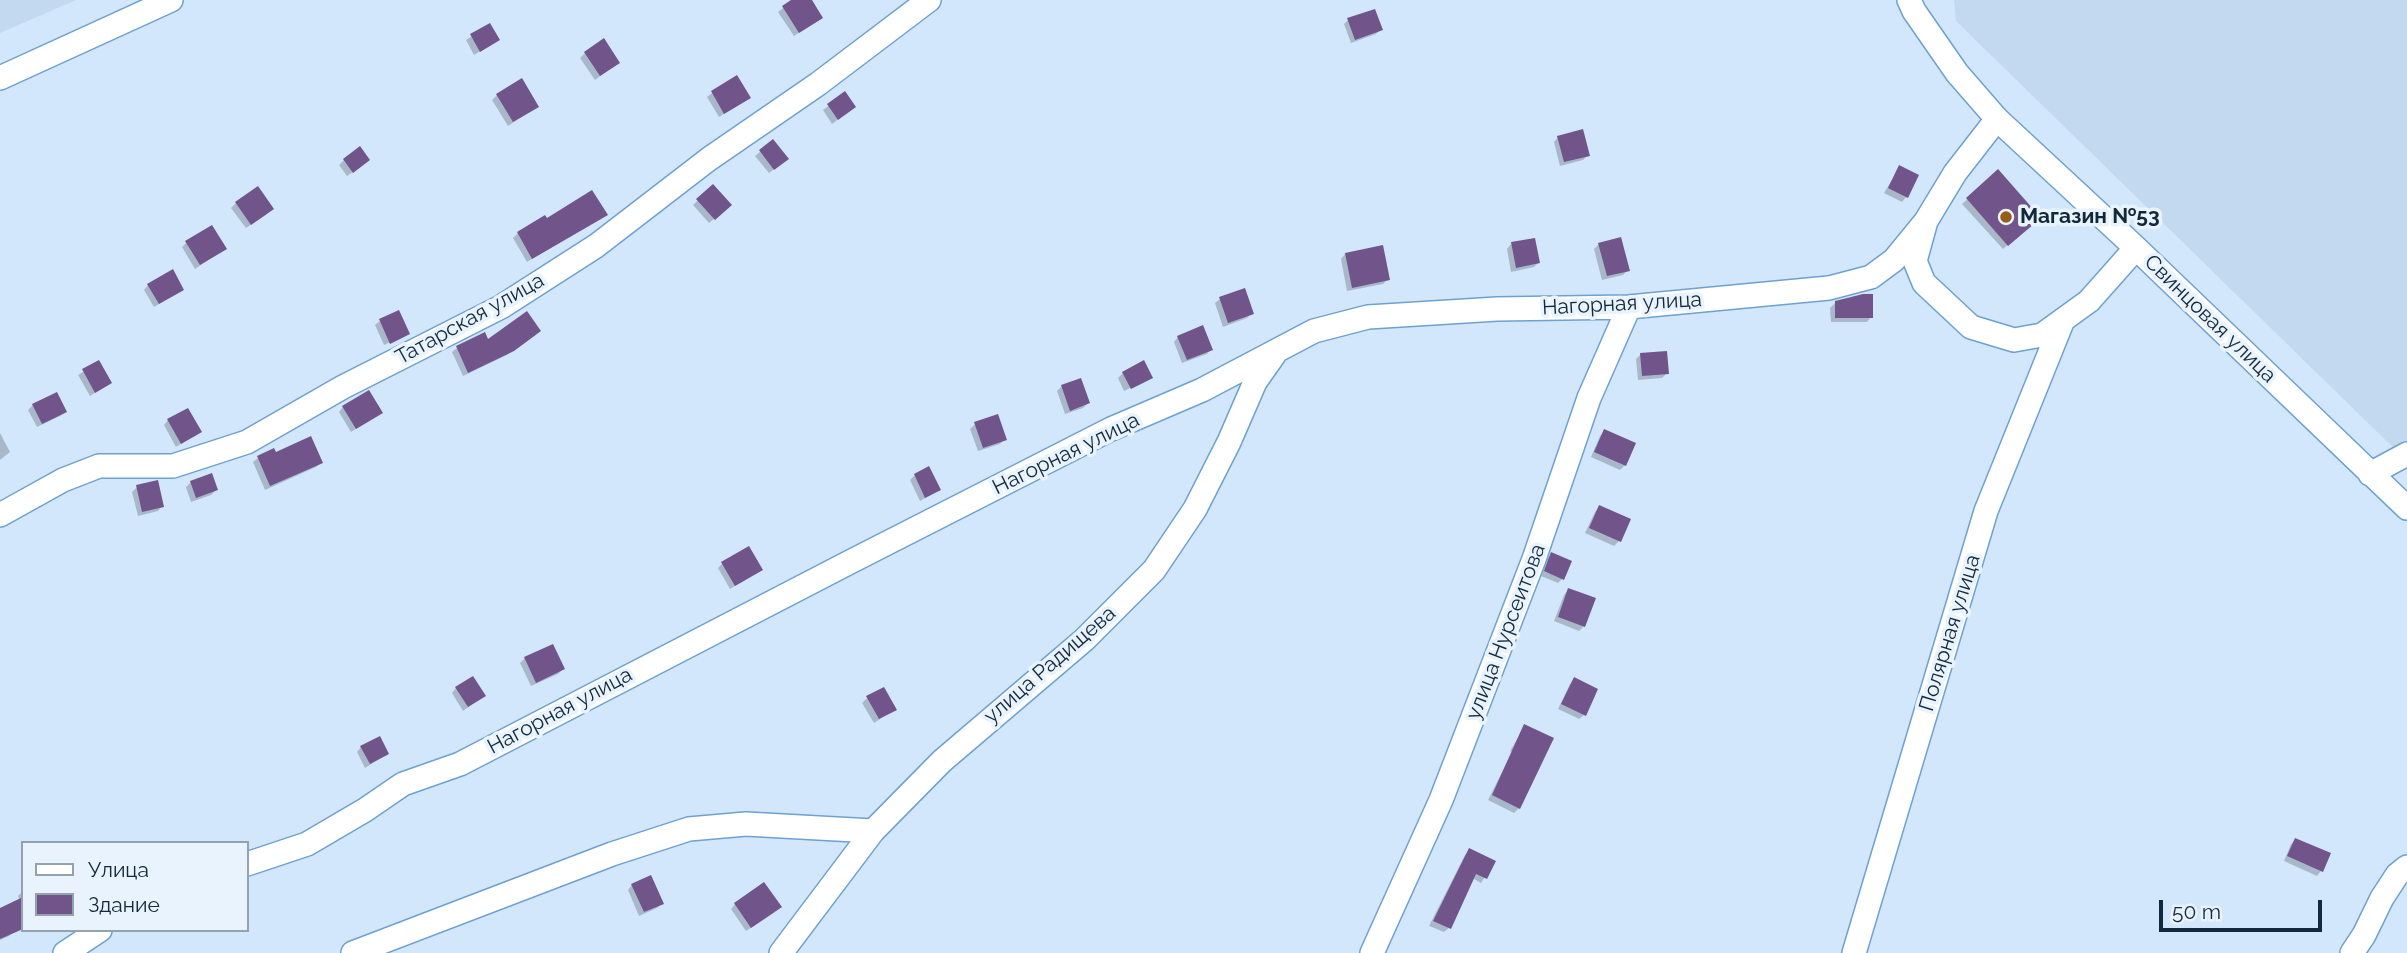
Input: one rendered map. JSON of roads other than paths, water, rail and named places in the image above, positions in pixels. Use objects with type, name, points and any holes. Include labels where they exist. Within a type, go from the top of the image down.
[{"type":"street","points":[[0,78],[170,0]]},
{"type":"street","name":"Татарская улица","points":[[0,515],[63,480],[99,466],[173,466],[247,442],[343,387],[501,307],[596,246],[709,159],[818,84],[929,0]]},
{"type":"street","name":"Свинцовая улица","points":[[1909,0],[1957,73],[1997,119],[2407,508]]},
{"type":"street","points":[[1997,119],[1955,173],[1926,221],[1915,261],[1924,283],[1971,327],[2014,340],[2042,335],[2089,301],[2136,248]]},
{"type":"street","name":"Нагорная улица","points":[[248,864],[307,844],[403,784],[460,764],[1111,429],[1202,390],[1314,331],[1368,317],[1497,309],[1629,307],[1829,288],[1871,277],[1894,260],[1926,221]]},
{"type":"street","name":"улица Нурсеитова","points":[[1373,953],[1441,800],[1534,559],[1589,398],[1629,307]]},
{"type":"street","name":"Полярная улица","points":[[1854,953],[1986,511],[2063,320]]},
{"type":"street","name":"улица Радищева","points":[[781,953],[873,831],[942,761],[1084,640],[1154,570],[1195,509],[1229,442],[1255,382],[1278,350]]},
{"type":"street","points":[[2370,474],[2407,454]]},
{"type":"street","points":[[353,953],[612,854],[689,829],[746,824],[873,831]]},
{"type":"street","points":[[2352,953],[2404,877]]},
{"type":"street","points":[[65,953],[97,932]]},
{"type":"place","name":"Магазин №53","points":[[2006,217]]}]
